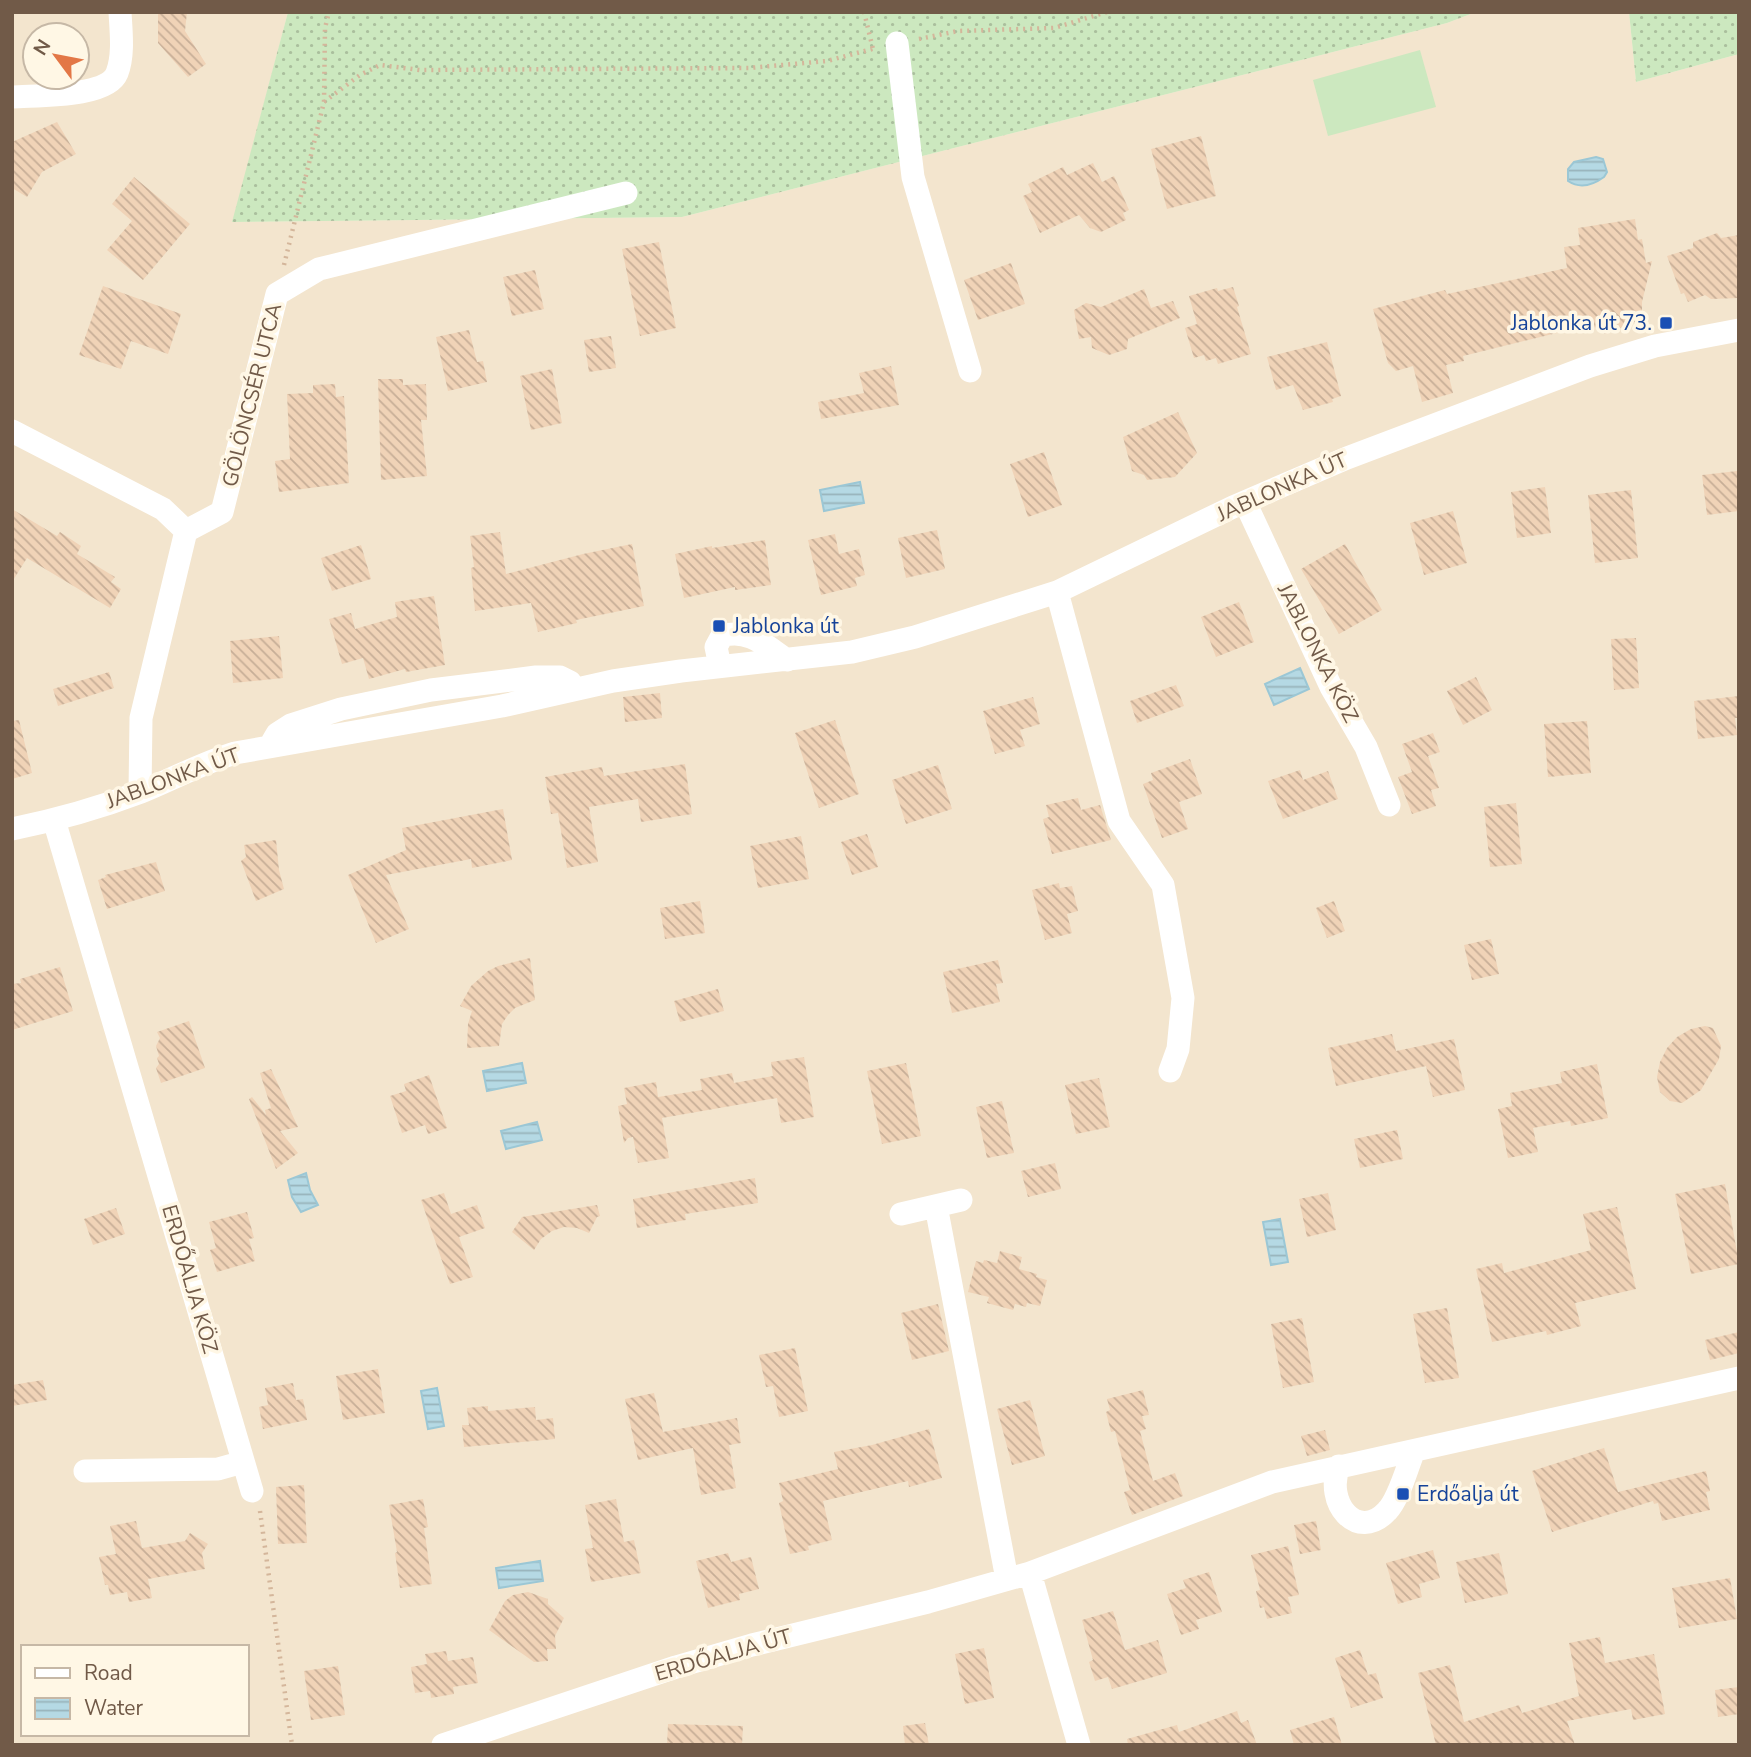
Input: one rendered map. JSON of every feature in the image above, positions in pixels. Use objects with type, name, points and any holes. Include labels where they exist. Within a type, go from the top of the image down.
[{"type":"street","points":[[12,97],[81,92],[103,87],[116,76],[120,63],[120,12]]},
{"type":"street","points":[[897,43],[913,177],[970,371]]},
{"type":"street","name":"GÖLÖNCSÉR UTCA","points":[[186,531],[222,512],[277,294],[319,269],[626,193]]},
{"type":"street","name":"JABLONKA ÚT","points":[[12,829],[54,820],[140,792],[202,764],[235,753],[502,706],[613,681],[852,652],[915,637],[1057,592],[1245,502],[1348,458],[1590,366],[1655,346],[1739,330]]},
{"type":"street","points":[[12,431],[163,509],[186,531],[141,718],[140,792]]},
{"type":"street","name":"JABLONKA KÖZ","points":[[1245,502],[1331,687],[1366,747],[1389,805]]},
{"type":"street","points":[[1057,592],[1119,821],[1163,885],[1183,998],[1178,1049],[1170,1071]]},
{"type":"street","points":[[720,666],[716,647],[722,636],[734,633],[747,635],[787,660]]},
{"type":"street","name":"ERDŐALJA KÖZ","points":[[54,820],[251,1491]]},
{"type":"street","points":[[901,1214],[961,1200]]},
{"type":"street","points":[[936,1206],[1007,1579]]},
{"type":"street","name":"ERDŐALJA ÚT","points":[[443,1745],[676,1667],[1030,1573],[1272,1482],[1739,1378]]},
{"type":"street","points":[[1339,1466],[1334,1479],[1334,1490],[1340,1506],[1345,1514],[1355,1520],[1371,1522],[1392,1505],[1414,1451]]},
{"type":"street","points":[[85,1471],[218,1469],[243,1462]]},
{"type":"street","points":[[1030,1573],[1079,1745]]},
{"type":"path","points":[[277,294],[324,102],[325,28],[329,12]]},
{"type":"path","points":[[864,12],[873,49]]},
{"type":"path","points":[[324,102],[360,75],[380,65],[420,70],[749,68],[827,61],[958,31],[1054,28],[1107,12]]},
{"type":"path","points":[[251,1491],[260,1511],[292,1745]]},
{"type":"shaded area","points":[[12,12],[288,12],[233,222],[682,217],[1447,23],[1476,12],[1629,12],[1636,82],[1739,54],[1739,1745],[12,1745]]},
{"type":"green space","points":[[288,12],[1476,12],[1447,23],[682,217],[232,222]]},
{"type":"green space","points":[[1629,12],[1739,12],[1739,54],[1636,82]]},
{"type":"green space","points":[[1420,50],[1436,107],[1328,136],[1313,80]]},
{"type":"water","points":[[1596,157],[1603,159],[1607,172],[1604,177],[1586,185],[1568,181],[1568,169],[1574,162]]},
{"type":"water","points":[[860,482],[864,503],[824,511],[820,490]]},
{"type":"water","points":[[1300,668],[1309,689],[1274,705],[1265,684]]},
{"type":"water","points":[[522,1063],[526,1083],[487,1091],[483,1071]]},
{"type":"water","points":[[537,1122],[542,1140],[506,1149],[501,1131]]},
{"type":"water","points":[[306,1173],[310,1190],[318,1205],[301,1212],[292,1197],[288,1180]]},
{"type":"water","points":[[1280,1219],[1288,1262],[1271,1265],[1263,1222]]},
{"type":"water","points":[[437,1388],[444,1426],[428,1429],[421,1391]]},
{"type":"water","points":[[540,1561],[543,1581],[499,1588],[496,1568]]},
{"type":"building","points":[[158,12],[187,12],[185,31],[206,64],[188,77],[158,43]]},
{"type":"building","points":[[57,122],[76,154],[42,172],[27,197],[12,188],[12,142]]},
{"type":"building","points":[[1201,136],[1216,196],[1167,209],[1151,149]]},
{"type":"building","points":[[1093,163],[1102,182],[1114,176],[1129,210],[1123,213],[1126,220],[1101,232],[1090,228],[1079,215],[1040,233],[1023,196],[1032,192],[1028,184],[1063,167],[1067,175]]},
{"type":"building","points":[[134,177],[190,224],[143,280],[107,250],[132,221],[112,204]]},
{"type":"building","points":[[1635,219],[1638,240],[1642,239],[1646,263],[1652,261],[1642,302],[1642,319],[1605,334],[1588,323],[1560,326],[1561,332],[1463,356],[1464,361],[1446,365],[1453,393],[1422,402],[1413,366],[1396,371],[1388,363],[1373,309],[1445,290],[1447,294],[1567,268],[1564,247],[1580,245],[1578,228]]},
{"type":"building","points":[[1717,233],[1721,238],[1739,235],[1739,298],[1711,299],[1705,295],[1688,302],[1684,293],[1681,294],[1667,256],[1693,248],[1693,242]]},
{"type":"building","points":[[659,242],[676,328],[640,336],[622,249]]},
{"type":"building","points":[[1011,263],[1025,304],[978,320],[964,280]]},
{"type":"building","points":[[535,270],[544,309],[512,316],[503,277]]},
{"type":"building","points":[[103,286],[181,314],[168,354],[131,341],[121,369],[79,355]]},
{"type":"building","points":[[1233,287],[1251,354],[1218,364],[1216,358],[1206,361],[1204,355],[1194,358],[1185,328],[1197,324],[1189,296],[1217,288],[1218,291]]},
{"type":"building","points":[[1144,289],[1151,308],[1173,301],[1180,318],[1128,339],[1127,349],[1109,355],[1092,348],[1091,337],[1079,339],[1074,310],[1086,303],[1101,307]]},
{"type":"building","points":[[469,330],[477,362],[483,361],[487,382],[448,391],[436,337]]},
{"type":"building","points":[[611,336],[616,368],[589,372],[584,340]]},
{"type":"building","points":[[1327,342],[1341,396],[1332,399],[1333,402],[1303,410],[1293,385],[1276,390],[1267,357]]},
{"type":"building","points":[[891,366],[899,405],[821,419],[818,402],[864,393],[859,373]]},
{"type":"building","points":[[552,369],[562,423],[531,430],[520,376]]},
{"type":"building","points":[[378,379],[403,379],[403,385],[426,384],[427,420],[421,420],[427,476],[381,480]]},
{"type":"building","points":[[335,384],[336,397],[344,396],[349,483],[279,492],[275,461],[290,459],[287,394],[313,393],[313,385]]},
{"type":"building","points":[[1178,412],[1197,453],[1175,477],[1147,480],[1144,475],[1132,471],[1123,437]]},
{"type":"building","points":[[1044,452],[1062,505],[1028,517],[1010,464]]},
{"type":"building","points":[[1737,471],[1739,511],[1707,515],[1702,475]]},
{"type":"building","points":[[1545,487],[1551,533],[1517,538],[1511,492]]},
{"type":"building","points":[[1631,490],[1638,558],[1595,563],[1588,495]]},
{"type":"building","points":[[12,509],[57,536],[60,532],[81,546],[77,554],[115,577],[111,582],[121,589],[110,608],[27,558],[12,582]]},
{"type":"building","points":[[1453,511],[1467,563],[1424,575],[1410,523]]},
{"type":"building","points":[[937,530],[945,569],[906,578],[898,538]]},
{"type":"building","points":[[500,532],[506,574],[632,544],[644,606],[576,620],[577,623],[538,632],[531,603],[475,611],[470,536]]},
{"type":"building","points":[[835,534],[839,554],[859,549],[865,575],[855,578],[857,586],[821,595],[808,540]]},
{"type":"building","points":[[765,540],[771,585],[735,590],[735,587],[684,598],[675,554],[712,546]]},
{"type":"building","points":[[1345,544],[1382,610],[1339,634],[1301,569]]},
{"type":"building","points":[[361,545],[371,579],[332,591],[321,558]]},
{"type":"building","points":[[434,596],[445,665],[406,672],[405,669],[369,679],[363,658],[342,664],[329,619],[351,613],[355,629],[397,617],[395,602]]},
{"type":"building","points":[[1239,602],[1254,642],[1216,657],[1201,617]]},
{"type":"building","points":[[279,636],[283,678],[233,683],[230,641]]},
{"type":"building","points":[[1636,638],[1639,688],[1614,690],[1611,639]]},
{"type":"building","points":[[109,672],[114,688],[58,706],[53,689]]},
{"type":"building","points":[[1476,677],[1492,710],[1463,725],[1447,691]]},
{"type":"building","points":[[1176,685],[1184,706],[1137,723],[1130,701]]},
{"type":"building","points":[[660,693],[662,718],[625,722],[623,697]]},
{"type":"building","points":[[1739,696],[1739,718],[1735,718],[1737,735],[1698,739],[1694,701]]},
{"type":"building","points":[[1033,697],[1040,724],[1020,730],[1025,746],[995,754],[983,711]]},
{"type":"building","points":[[19,720],[32,773],[12,779],[12,721]]},
{"type":"building","points":[[835,720],[859,794],[819,808],[795,733]]},
{"type":"building","points":[[1587,721],[1591,773],[1548,777],[1544,724]]},
{"type":"building","points":[[1433,733],[1440,752],[1428,756],[1439,788],[1431,790],[1436,806],[1412,814],[1398,777],[1412,772],[1402,744]]},
{"type":"building","points":[[1190,759],[1202,794],[1179,802],[1188,829],[1162,838],[1143,784],[1153,780],[1151,773]]},
{"type":"building","points":[[685,764],[692,814],[641,822],[638,799],[589,807],[598,862],[567,868],[558,813],[551,814],[545,777],[602,767],[604,776]]},
{"type":"building","points":[[938,765],[952,809],[906,824],[892,780]]},
{"type":"building","points":[[1300,770],[1303,780],[1328,771],[1338,799],[1283,819],[1268,781]]},
{"type":"building","points":[[1078,798],[1081,810],[1100,805],[1111,840],[1052,854],[1043,819],[1049,817],[1046,805]]},
{"type":"building","points":[[1516,803],[1522,864],[1490,867],[1484,807]]},
{"type":"building","points":[[503,809],[512,860],[472,868],[471,859],[386,875],[409,929],[376,943],[348,875],[406,850],[402,828]]},
{"type":"building","points":[[867,834],[878,867],[852,875],[841,842]]},
{"type":"building","points":[[801,836],[809,879],[758,888],[750,846]]},
{"type":"building","points":[[276,840],[284,889],[256,901],[241,861],[246,857],[244,845]]},
{"type":"building","points":[[156,862],[165,891],[107,909],[98,880],[106,877],[105,875]]},
{"type":"building","points":[[1059,883],[1060,888],[1072,886],[1078,911],[1067,914],[1072,933],[1045,940],[1032,890]]},
{"type":"building","points":[[700,901],[705,933],[665,939],[660,908]]},
{"type":"building","points":[[1334,901],[1345,931],[1327,938],[1316,908]]},
{"type":"building","points":[[1491,939],[1499,974],[1472,980],[1464,945]]},
{"type":"building","points":[[530,958],[535,1000],[515,1008],[508,1015],[502,1024],[499,1046],[467,1048],[468,1024],[472,1011],[460,1006],[471,986],[498,966]]},
{"type":"building","points":[[998,960],[1003,983],[996,984],[1000,1002],[952,1013],[943,972]]},
{"type":"building","points":[[60,967],[73,1011],[12,1030],[12,984]]},
{"type":"building","points":[[718,989],[724,1011],[680,1022],[674,1001]]},
{"type":"building","points":[[189,1021],[205,1068],[161,1083],[156,1068],[159,1056],[156,1046],[160,1038],[157,1032]]},
{"type":"building","points":[[1705,1026],[1713,1028],[1721,1046],[1719,1059],[1701,1090],[1682,1103],[1670,1101],[1660,1092],[1657,1077],[1660,1062],[1677,1037],[1691,1029]]},
{"type":"building","points":[[1392,1034],[1396,1051],[1454,1039],[1465,1090],[1433,1097],[1426,1066],[1336,1086],[1328,1048]]},
{"type":"building","points":[[804,1057],[814,1117],[781,1123],[777,1098],[662,1118],[669,1158],[638,1163],[633,1137],[624,1143],[618,1106],[627,1104],[624,1088],[656,1082],[658,1097],[702,1090],[700,1079],[732,1073],[734,1083],[773,1076],[771,1062]]},
{"type":"building","points":[[906,1063],[921,1136],[882,1144],[867,1071]]},
{"type":"building","points":[[1597,1064],[1608,1118],[1571,1126],[1570,1121],[1533,1128],[1538,1152],[1508,1158],[1498,1109],[1512,1106],[1510,1093],[1562,1083],[1560,1072]]},
{"type":"building","points":[[271,1069],[298,1127],[280,1131],[298,1153],[276,1169],[249,1099],[252,1097],[266,1115],[265,1110],[271,1108],[260,1073]]},
{"type":"building","points":[[429,1075],[447,1128],[428,1134],[425,1125],[402,1133],[390,1096],[406,1091],[404,1084]]},
{"type":"building","points":[[1099,1078],[1110,1127],[1076,1134],[1065,1085]]},
{"type":"building","points":[[1002,1101],[1014,1153],[987,1158],[976,1107]]},
{"type":"building","points":[[1397,1130],[1403,1159],[1360,1168],[1354,1139]]},
{"type":"building","points":[[1055,1163],[1061,1189],[1028,1197],[1021,1171]]},
{"type":"building","points":[[755,1178],[758,1203],[685,1214],[686,1220],[637,1228],[633,1199]]},
{"type":"building","points":[[1725,1184],[1739,1264],[1691,1274],[1675,1194]]},
{"type":"building","points":[[444,1193],[451,1214],[477,1205],[485,1228],[459,1237],[473,1277],[450,1284],[421,1200]]},
{"type":"building","points":[[1328,1193],[1336,1230],[1307,1237],[1299,1199]]},
{"type":"building","points":[[597,1205],[600,1216],[589,1233],[564,1227],[541,1239],[534,1250],[512,1232],[522,1217]]},
{"type":"building","points":[[1617,1207],[1636,1289],[1575,1303],[1581,1326],[1547,1335],[1546,1331],[1492,1342],[1476,1269],[1502,1263],[1504,1273],[1591,1250],[1583,1214]]},
{"type":"building","points":[[116,1208],[125,1234],[93,1245],[84,1219]]},
{"type":"building","points":[[247,1212],[254,1238],[249,1239],[255,1261],[217,1272],[210,1250],[216,1248],[209,1222]]},
{"type":"building","points":[[1000,1251],[1022,1257],[1019,1269],[1047,1280],[1040,1306],[1027,1303],[1026,1307],[1015,1304],[1013,1310],[987,1303],[989,1297],[968,1292],[976,1261],[997,1263]]},
{"type":"building","points":[[938,1304],[949,1351],[912,1360],[901,1313]]},
{"type":"building","points":[[1447,1308],[1459,1378],[1425,1383],[1413,1314]]},
{"type":"building","points":[[1302,1318],[1314,1382],[1283,1388],[1271,1324]]},
{"type":"building","points":[[1739,1332],[1739,1353],[1710,1360],[1705,1340]]},
{"type":"building","points":[[795,1348],[808,1411],[779,1417],[773,1386],[766,1387],[759,1355]]},
{"type":"building","points":[[378,1369],[385,1413],[343,1420],[336,1376]]},
{"type":"building","points":[[43,1380],[47,1400],[12,1406],[12,1385]]},
{"type":"building","points":[[293,1383],[296,1400],[303,1399],[307,1420],[263,1429],[259,1407],[268,1405],[265,1388]]},
{"type":"building","points":[[1143,1390],[1149,1415],[1142,1416],[1146,1429],[1140,1431],[1153,1481],[1175,1473],[1183,1496],[1132,1515],[1124,1492],[1130,1490],[1115,1431],[1111,1432],[1106,1412],[1110,1410],[1107,1399]]},
{"type":"building","points":[[654,1393],[663,1432],[737,1418],[741,1443],[729,1445],[736,1488],[701,1495],[693,1448],[638,1460],[625,1399]]},
{"type":"building","points":[[1030,1400],[1045,1456],[1012,1465],[997,1409]]},
{"type":"building","points":[[488,1406],[488,1411],[535,1407],[536,1420],[553,1418],[555,1439],[464,1447],[462,1425],[469,1425],[467,1408]]},
{"type":"building","points":[[929,1429],[942,1478],[909,1487],[908,1481],[823,1501],[832,1540],[808,1546],[809,1550],[790,1554],[779,1503],[783,1501],[779,1483],[838,1469],[834,1452],[872,1445]]},
{"type":"building","points":[[1325,1430],[1330,1450],[1307,1456],[1301,1436]]},
{"type":"building","points":[[1604,1448],[1618,1492],[1706,1471],[1710,1491],[1706,1492],[1710,1510],[1662,1521],[1658,1503],[1654,1504],[1653,1501],[1552,1532],[1532,1471]]},
{"type":"building","points":[[304,1485],[307,1543],[278,1544],[276,1487]]},
{"type":"building","points":[[423,1499],[432,1584],[400,1588],[389,1505]]},
{"type":"building","points":[[616,1499],[624,1542],[634,1540],[641,1573],[591,1582],[585,1549],[593,1548],[585,1505]]},
{"type":"building","points":[[136,1521],[142,1548],[185,1541],[190,1533],[208,1544],[202,1553],[205,1569],[148,1579],[152,1598],[129,1602],[127,1592],[110,1595],[99,1557],[116,1554],[110,1526]]},
{"type":"building","points":[[1316,1521],[1321,1550],[1300,1554],[1294,1525]]},
{"type":"building","points":[[1288,1546],[1299,1595],[1288,1597],[1292,1613],[1267,1619],[1264,1607],[1260,1608],[1256,1591],[1260,1590],[1251,1555]]},
{"type":"building","points":[[1433,1550],[1440,1578],[1419,1584],[1422,1597],[1398,1604],[1386,1563]]},
{"type":"building","points":[[728,1553],[731,1562],[751,1557],[759,1589],[739,1594],[740,1600],[708,1608],[696,1561]]},
{"type":"building","points":[[1499,1553],[1508,1594],[1465,1603],[1456,1562]]},
{"type":"building","points":[[1209,1572],[1222,1612],[1196,1620],[1199,1629],[1181,1635],[1167,1594],[1186,1588],[1183,1580]]},
{"type":"building","points":[[1730,1578],[1737,1619],[1679,1628],[1672,1588]]},
{"type":"building","points":[[528,1592],[548,1599],[548,1604],[564,1618],[555,1636],[556,1649],[547,1649],[548,1661],[534,1662],[489,1630],[505,1601],[513,1595]]},
{"type":"building","points":[[1113,1611],[1125,1650],[1158,1640],[1167,1673],[1112,1689],[1108,1677],[1095,1681],[1089,1662],[1093,1660],[1082,1620]]},
{"type":"building","points":[[1600,1637],[1605,1663],[1654,1654],[1665,1714],[1633,1720],[1631,1709],[1567,1721],[1575,1745],[1436,1745],[1418,1673],[1450,1665],[1464,1722],[1519,1705],[1522,1713],[1579,1696],[1569,1643]]},
{"type":"building","points":[[984,1648],[994,1698],[965,1704],[955,1654]]},
{"type":"building","points":[[1360,1650],[1368,1675],[1376,1673],[1383,1698],[1351,1708],[1335,1658]]},
{"type":"building","points":[[446,1651],[448,1661],[473,1657],[478,1683],[453,1687],[454,1694],[431,1698],[430,1691],[415,1693],[411,1667],[427,1664],[425,1654]]},
{"type":"building","points":[[338,1666],[345,1715],[311,1720],[304,1671]]},
{"type":"building","points":[[1739,1687],[1739,1714],[1718,1717],[1715,1690]]},
{"type":"building","points":[[1237,1711],[1241,1723],[1248,1720],[1257,1745],[1128,1745],[1127,1739],[1177,1725],[1179,1732]]},
{"type":"building","points":[[1334,1717],[1342,1745],[1294,1745],[1290,1730]]},
{"type":"building","points":[[925,1723],[929,1745],[905,1745],[903,1726]]},
{"type":"building","points":[[668,1724],[743,1726],[742,1745],[667,1745]]},
{"type":"place","name":"Jablonka út 73.","points":[[1666,323]]},
{"type":"place","name":"Jablonka út","points":[[719,626]]},
{"type":"place","name":"Erdőalja út","points":[[1403,1494]]}]
